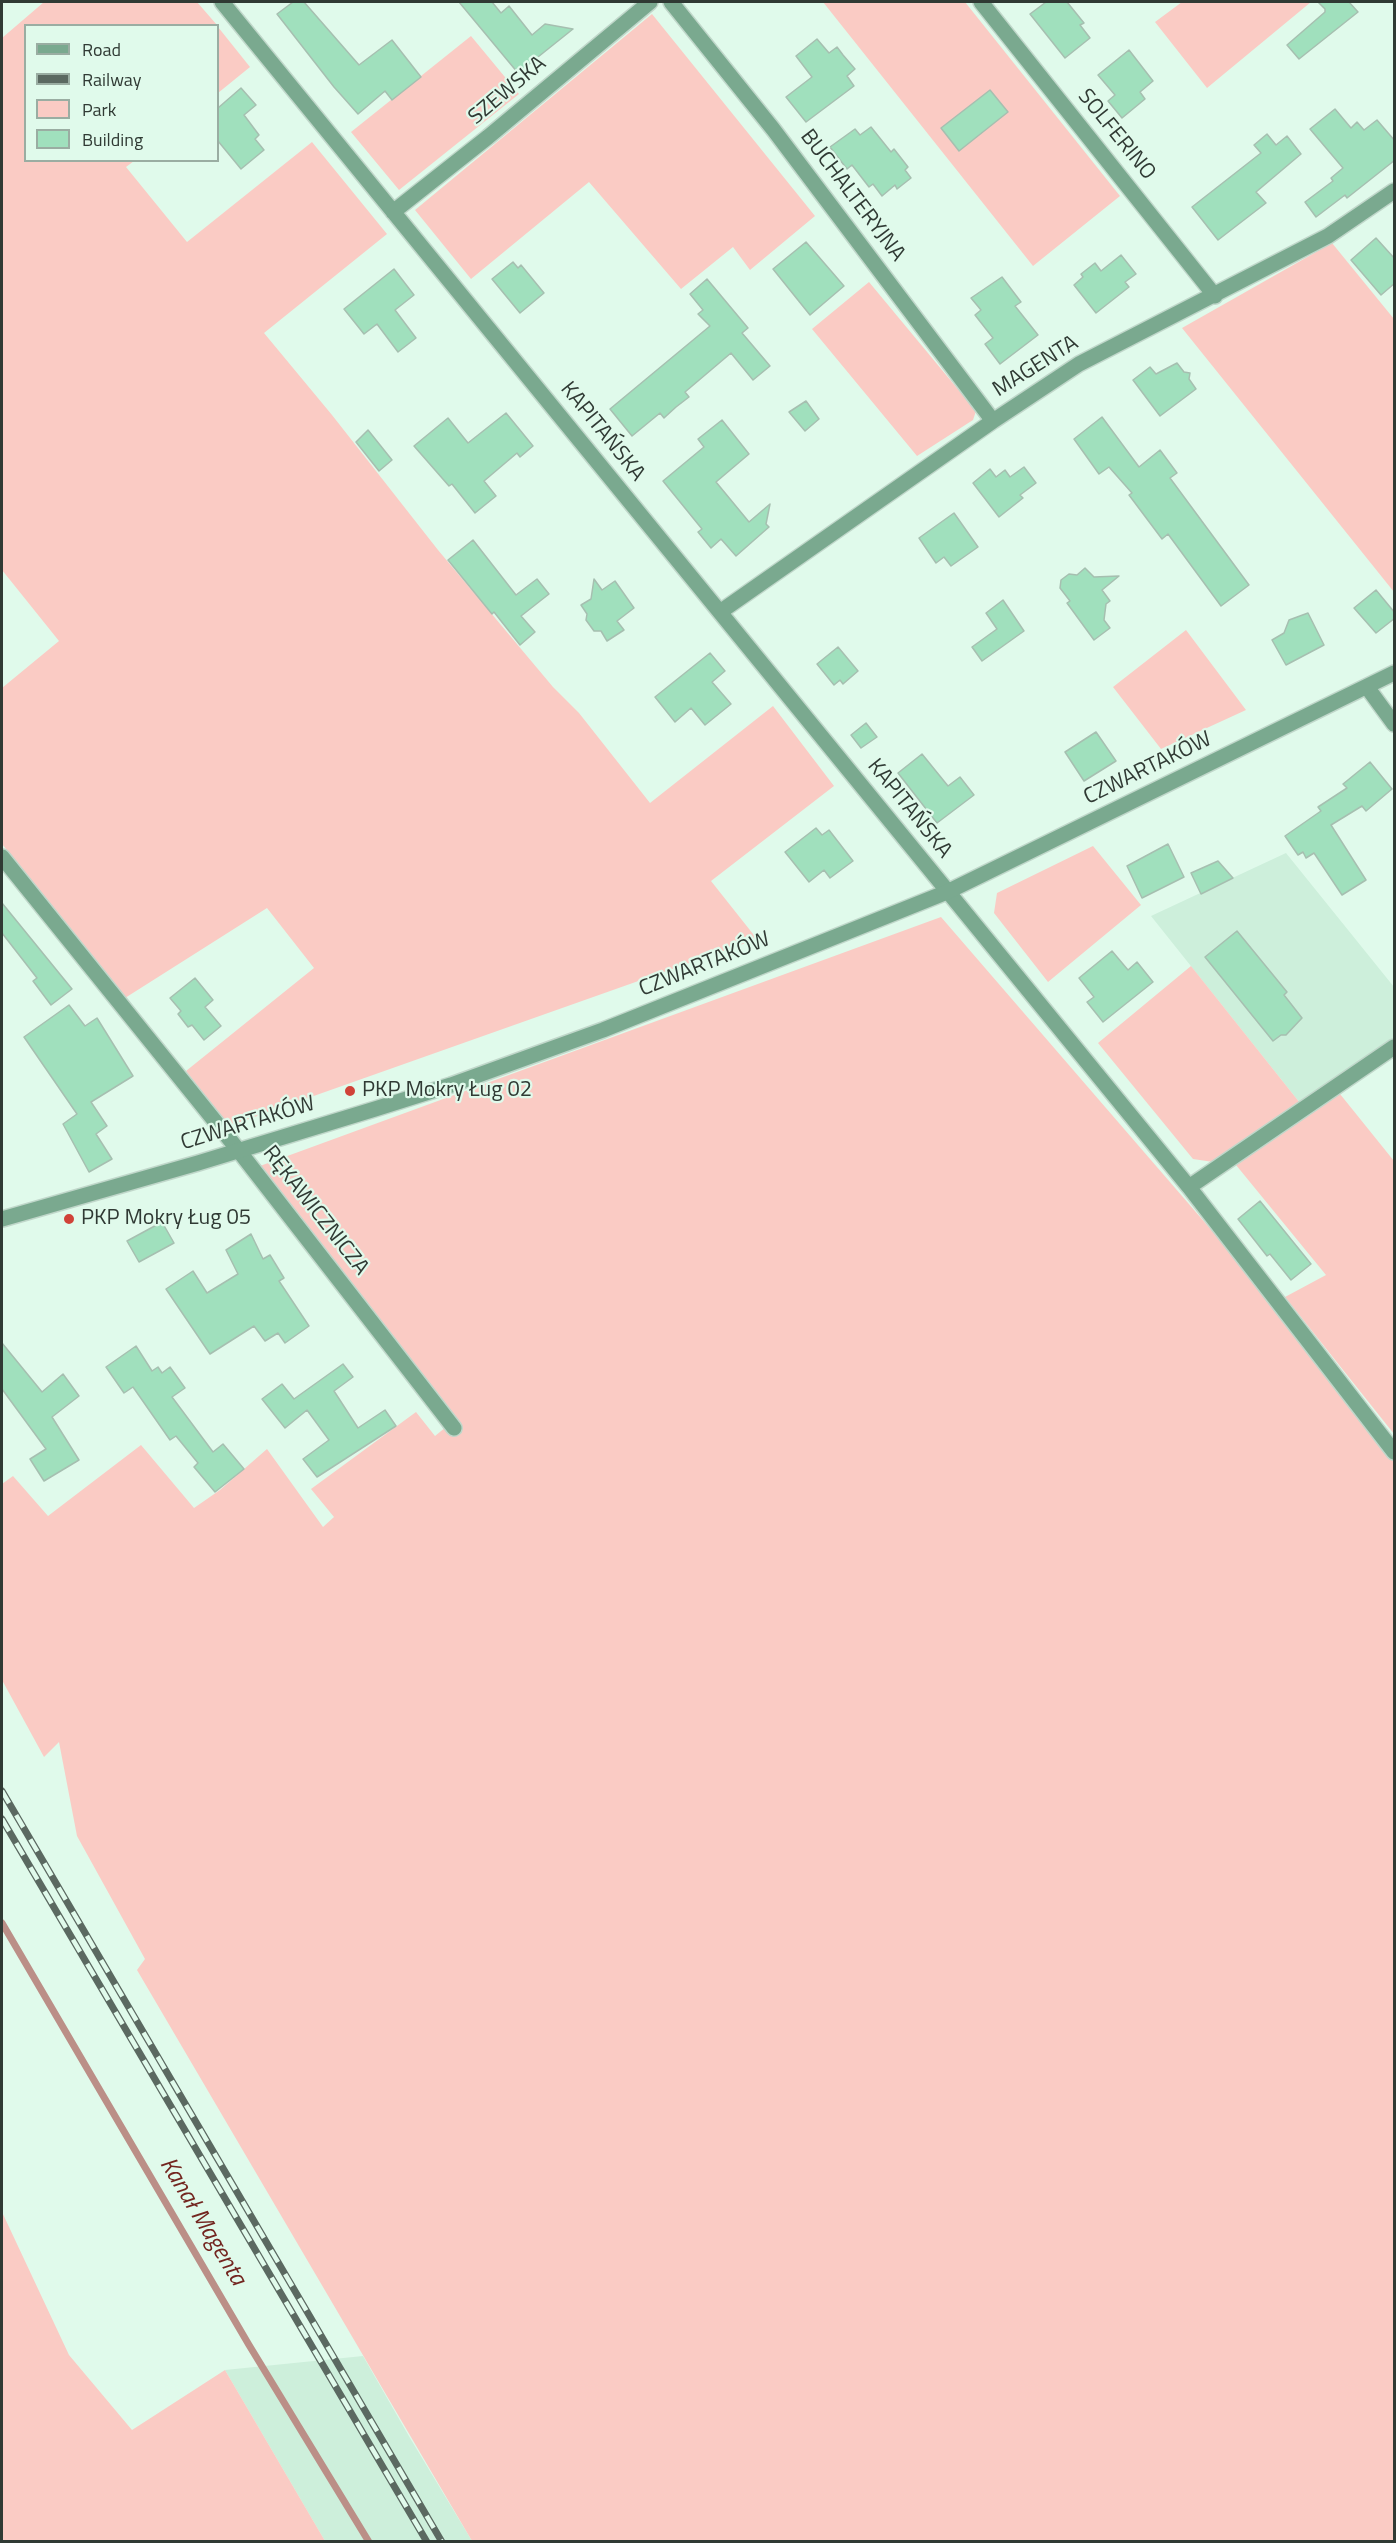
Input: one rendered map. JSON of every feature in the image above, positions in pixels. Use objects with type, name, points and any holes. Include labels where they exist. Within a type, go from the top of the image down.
[{"type":"street","name":"KAPITAŃSKA","points":[[222,2],[1337,1370],[1395,1452]]},
{"type":"street","name":"SZEWSKA","points":[[393,212],[488,137],[650,2]]},
{"type":"street","name":"BUCHALTERYJNA","points":[[671,2],[773,129],[993,421]]},
{"type":"street","name":"SOLFERINO","points":[[981,2],[1215,296]]},
{"type":"street","name":"MAGENTA","points":[[720,612],[993,421],[1079,364],[1328,236],[1395,190]]},
{"type":"street","name":"CZWARTAKÓW","points":[[2,1219],[239,1151],[451,1085],[603,1030],[947,892],[1395,673]]},
{"type":"street","points":[[1367,687],[1395,724]]},
{"type":"street","name":"RĘKAWICZNICZA","points":[[2,857],[239,1151],[454,1428]]},
{"type":"street","points":[[1188,1187],[1395,1047]]},
{"type":"shaded area","points":[[1286,853],[1394,987],[1394,1039],[1300,1103],[1151,916]]},
{"type":"shaded area","points":[[363,2356],[472,2541],[325,2541],[225,2370]]},
{"type":"green space","points":[[44,2],[197,2],[216,24],[24,24],[24,162],[133,162],[126,167],[187,242],[312,142],[387,234],[264,333],[438,550],[553,687],[579,713],[650,803],[773,706],[834,786],[711,881],[757,939],[229,1126],[186,1071],[314,968],[267,908],[125,998],[2,844],[2,688],[59,641],[2,570],[2,38]]},
{"type":"green space","points":[[823,2],[965,2],[1120,196],[1033,266]]},
{"type":"green space","points":[[1182,2],[1311,2],[1207,88],[1155,22]]},
{"type":"green space","points":[[652,14],[815,216],[750,270],[733,247],[681,289],[589,182],[471,279],[415,210]]},
{"type":"green space","points":[[219,28],[250,67],[219,92]]},
{"type":"green space","points":[[471,36],[519,94],[399,190],[351,132]]},
{"type":"green space","points":[[1332,243],[1394,319],[1394,592],[1182,328]]},
{"type":"green space","points":[[869,282],[976,411],[973,420],[917,456],[812,329]]},
{"type":"green space","points":[[1186,630],[1246,710],[1161,749],[1113,687]]},
{"type":"green space","points":[[1093,846],[1141,905],[1048,982],[994,913],[997,893]]},
{"type":"green space","points":[[941,917],[1277,1306],[1394,1458],[1394,2541],[472,2541],[137,1970],[145,1959],[77,1836],[59,1742],[44,1757],[2,1680],[2,1484],[13,1476],[48,1516],[141,1445],[194,1508],[220,1490],[267,1449],[323,1527],[334,1517],[311,1489],[416,1412],[435,1436],[457,1418],[260,1166]]},
{"type":"green space","points":[[1191,966],[1300,1103],[1213,1162],[1193,1159],[1098,1043]]},
{"type":"green space","points":[[1340,1094],[1394,1161],[1394,1434],[1285,1297],[1326,1275],[1236,1165]]},
{"type":"green space","points":[[2,2212],[69,2355],[132,2430],[225,2370],[325,2541],[2,2541]]},
{"type":"building","points":[[293,2],[304,2],[359,65],[392,40],[421,77],[392,100],[385,91],[358,114],[277,14]]},
{"type":"building","points":[[459,2],[492,2],[501,13],[509,6],[532,35],[545,24],[573,29],[518,73]]},
{"type":"building","points":[[1046,2],[1067,2],[1084,23],[1080,25],[1090,38],[1065,58],[1030,14]]},
{"type":"building","points":[[1318,2],[1349,2],[1358,12],[1299,59],[1287,45],[1325,12]]},
{"type":"building","points":[[817,39],[829,53],[837,47],[855,69],[847,76],[854,86],[806,122],[786,97],[812,77],[796,56]]},
{"type":"building","points":[[1129,50],[1153,81],[1140,92],[1145,99],[1122,118],[1108,101],[1115,95],[1098,75]]},
{"type":"building","points":[[241,88],[256,105],[244,115],[259,135],[255,139],[264,150],[241,169],[219,142],[219,107]]},
{"type":"building","points":[[990,90],[1008,112],[959,151],[941,128]]},
{"type":"building","points":[[1335,109],[1351,128],[1357,122],[1364,130],[1377,120],[1395,141],[1395,160],[1347,198],[1345,195],[1316,217],[1305,202],[1333,181],[1331,178],[1343,168],[1310,129]]},
{"type":"building","points":[[871,127],[891,152],[894,149],[908,167],[905,170],[911,178],[897,189],[895,185],[882,196],[873,184],[869,187],[852,165],[847,169],[830,147],[855,129],[860,135]]},
{"type":"building","points":[[1267,134],[1276,145],[1287,136],[1301,154],[1256,192],[1266,203],[1218,240],[1192,207],[1261,153],[1254,145]]},
{"type":"building","points":[[1376,238],[1395,259],[1395,283],[1381,295],[1351,260]]},
{"type":"building","points":[[806,242],[844,286],[810,315],[773,269]]},
{"type":"building","points":[[1121,255],[1136,274],[1125,282],[1129,287],[1096,313],[1074,285],[1083,277],[1081,274],[1095,263],[1101,271]]},
{"type":"building","points":[[513,262],[518,268],[521,265],[544,293],[520,313],[492,279]]},
{"type":"building","points":[[394,269],[414,295],[395,310],[416,338],[398,352],[377,324],[364,334],[344,309]]},
{"type":"building","points":[[1002,277],[1021,302],[1015,306],[1038,335],[1000,364],[985,344],[993,338],[975,315],[981,310],[971,298]]},
{"type":"building","points":[[707,279],[748,328],[742,333],[770,366],[753,380],[731,353],[685,392],[689,397],[664,418],[660,413],[632,436],[610,409],[710,326],[698,314],[703,310],[690,294]]},
{"type":"building","points":[[1177,363],[1184,372],[1190,373],[1189,379],[1196,389],[1160,416],[1133,380],[1150,367],[1156,374]]},
{"type":"building","points":[[806,401],[819,419],[805,431],[789,412]]},
{"type":"building","points":[[506,413],[533,446],[520,457],[517,453],[484,481],[496,496],[475,513],[452,484],[449,486],[414,446],[448,418],[468,443]]},
{"type":"building","points":[[1102,417],[1139,467],[1160,450],[1177,473],[1170,478],[1249,585],[1221,606],[1168,534],[1162,539],[1129,495],[1132,493],[1109,467],[1099,474],[1074,439]]},
{"type":"building","points":[[722,420],[749,454],[716,482],[749,522],[770,504],[766,524],[769,527],[736,556],[721,539],[711,548],[698,532],[702,529],[663,481],[704,447],[698,439]]},
{"type":"building","points":[[368,430],[392,460],[379,471],[356,442]]},
{"type":"building","points":[[1024,467],[1036,483],[1020,495],[1023,498],[999,517],[973,483],[990,469],[996,477],[1005,470],[1010,477]]},
{"type":"building","points":[[954,513],[978,547],[951,566],[944,557],[936,563],[919,538]]},
{"type":"building","points":[[473,540],[516,595],[537,579],[549,594],[521,616],[535,632],[520,645],[448,560]]},
{"type":"building","points":[[1085,568],[1094,577],[1119,576],[1102,590],[1110,601],[1106,604],[1104,620],[1110,628],[1094,640],[1067,603],[1070,601],[1060,588],[1061,580],[1069,574],[1077,575]]},
{"type":"building","points":[[594,579],[602,590],[615,581],[634,608],[617,621],[624,630],[607,641],[601,631],[594,631],[586,620],[587,614],[581,605],[591,599]]},
{"type":"building","points":[[1376,590],[1395,613],[1395,618],[1376,633],[1354,608]]},
{"type":"building","points":[[1003,600],[1024,631],[982,661],[972,647],[997,629],[986,613]]},
{"type":"building","points":[[1308,613],[1324,645],[1286,665],[1272,640],[1284,633],[1289,620]]},
{"type":"building","points":[[838,647],[858,671],[843,684],[840,680],[834,685],[817,664]]},
{"type":"building","points":[[710,653],[725,671],[712,682],[731,704],[705,725],[691,708],[675,722],[655,697]]},
{"type":"building","points":[[866,723],[877,737],[861,748],[851,735]]},
{"type":"building","points":[[1096,732],[1116,761],[1084,781],[1065,752]]},
{"type":"building","points":[[922,754],[948,786],[960,777],[974,795],[937,823],[898,773]]},
{"type":"building","points":[[1370,762],[1392,789],[1366,811],[1362,806],[1331,825],[1366,880],[1342,895],[1314,853],[1306,858],[1303,852],[1298,855],[1285,836],[1321,811],[1318,807],[1347,788],[1343,784]]},
{"type":"building","points":[[816,828],[822,835],[829,830],[853,861],[830,878],[824,870],[809,882],[785,852]]},
{"type":"building","points":[[1168,844],[1184,877],[1142,898],[1127,866]]},
{"type":"building","points":[[1218,861],[1233,878],[1201,894],[1191,873]]},
{"type":"building","points":[[2,903],[72,989],[51,1005],[33,981],[37,978],[2,933]]},
{"type":"building","points":[[1237,931],[1287,992],[1284,995],[1302,1018],[1286,1035],[1281,1035],[1273,1041],[1205,957]]},
{"type":"building","points":[[1112,951],[1128,970],[1137,962],[1153,982],[1103,1022],[1087,1002],[1094,997],[1079,978]]},
{"type":"building","points":[[195,978],[213,1000],[205,1007],[221,1026],[204,1040],[192,1025],[188,1027],[178,1014],[181,1011],[170,998]]},
{"type":"building","points":[[69,1005],[85,1026],[97,1018],[133,1076],[91,1102],[107,1126],[96,1134],[112,1159],[89,1172],[63,1124],[77,1114],[24,1037]]},
{"type":"building","points":[[1260,1201],[1311,1264],[1291,1280],[1270,1254],[1267,1256],[1238,1219]]},
{"type":"building","points":[[162,1222],[174,1243],[139,1262],[127,1241]]},
{"type":"building","points":[[251,1234],[263,1259],[270,1255],[284,1278],[279,1281],[309,1326],[285,1343],[278,1333],[265,1341],[254,1326],[210,1354],[166,1289],[193,1271],[207,1293],[238,1274],[226,1250]]},
{"type":"building","points":[[2,1343],[42,1392],[63,1374],[79,1396],[52,1417],[79,1460],[44,1481],[30,1459],[46,1449],[2,1389]]},
{"type":"building","points":[[136,1346],[152,1371],[158,1367],[162,1373],[170,1367],[185,1388],[172,1397],[213,1452],[223,1444],[244,1469],[215,1492],[194,1467],[198,1463],[176,1436],[170,1440],[133,1387],[124,1393],[106,1367]]},
{"type":"building","points":[[343,1364],[353,1377],[334,1391],[358,1428],[385,1410],[396,1426],[317,1477],[303,1459],[329,1440],[307,1410],[285,1428],[262,1399],[282,1384],[294,1399]]},
{"type":"waterway","name":"Kanał Magenta","points":[[2,1923],[249,2345],[369,2542]]},
{"type":"railway","points":[[2,1791],[442,2542]]},
{"type":"railway","points":[[2,1819],[427,2542]]},
{"type":"place","name":"PKP Mokry Ług 02","points":[[350,1091]]},
{"type":"place","name":"PKP Mokry Ług 05","points":[[69,1219]]}]
